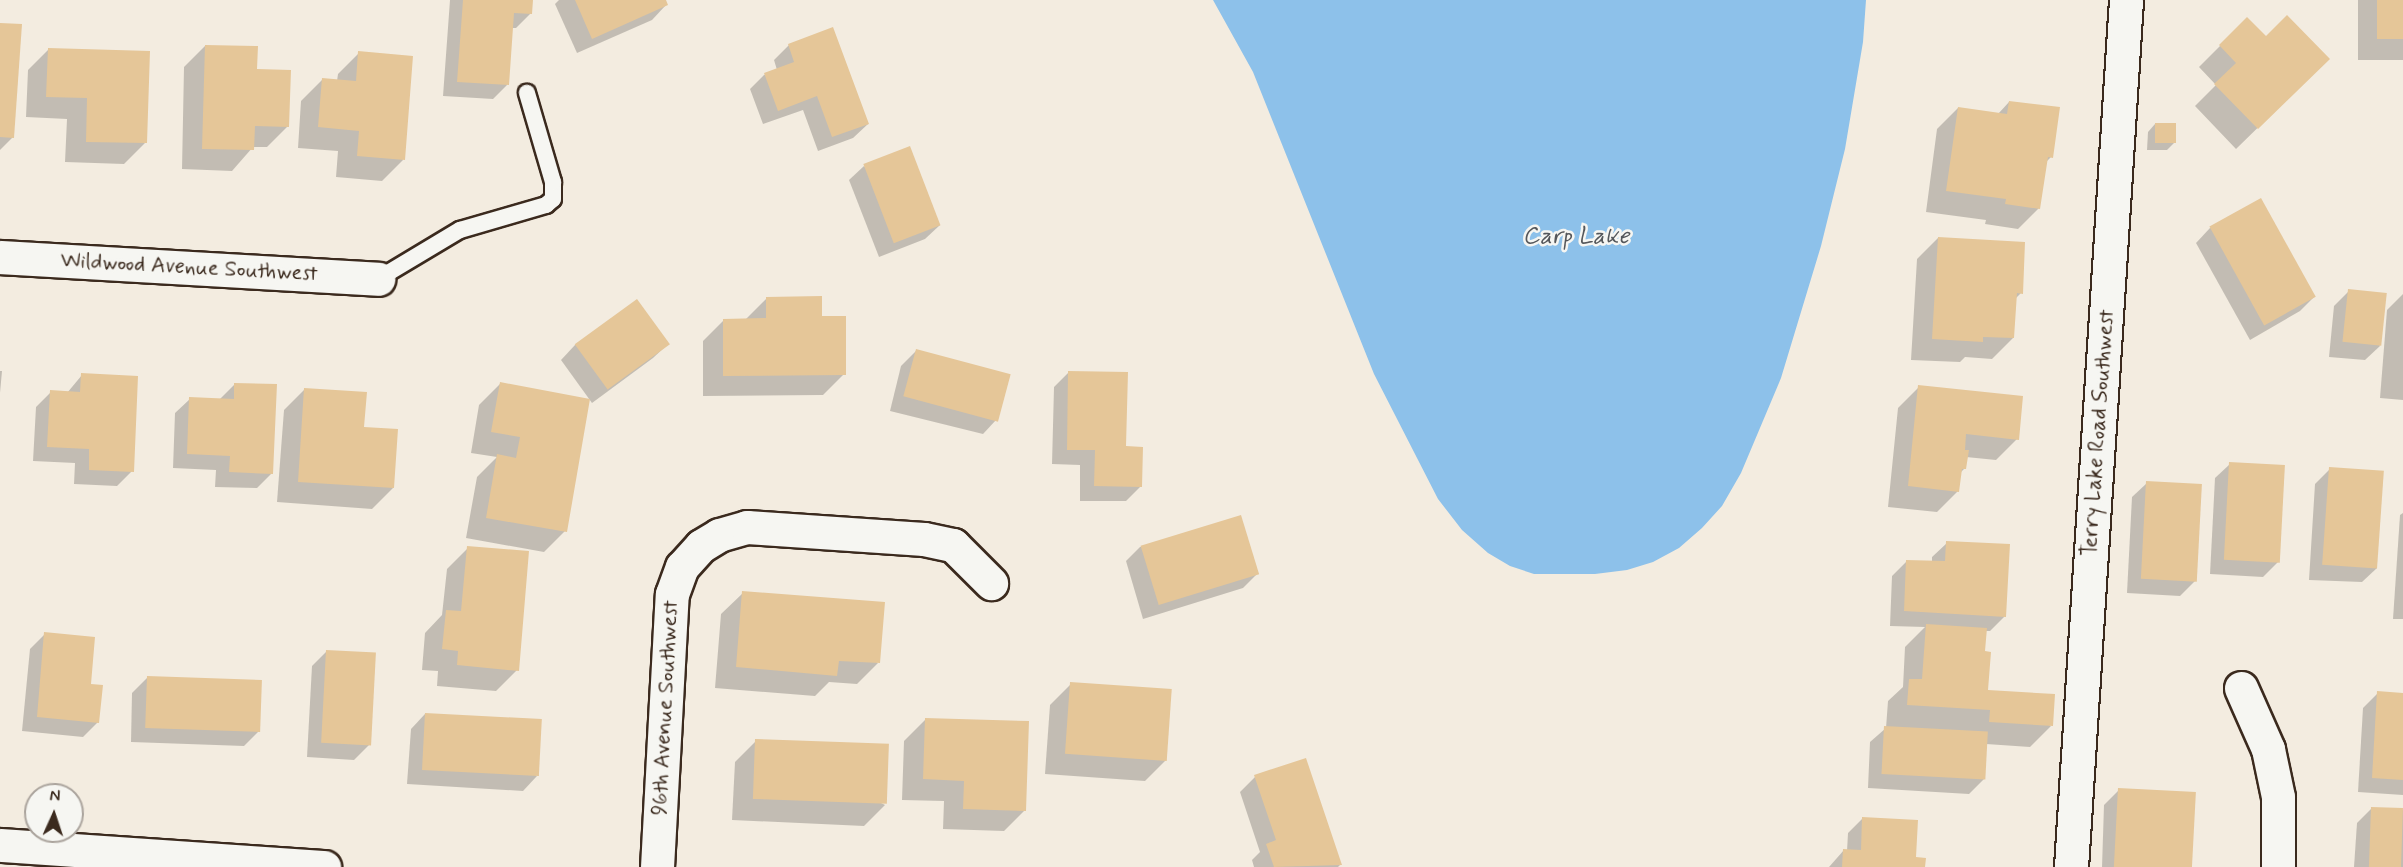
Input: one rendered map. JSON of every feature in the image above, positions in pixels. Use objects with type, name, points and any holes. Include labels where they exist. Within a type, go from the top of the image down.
[{"type":"street","name":"Terry Lake Road Southwest","points":[[2071,867],[2126,0]]},
{"type":"street","name":"Wildwood Avenue Southwest","points":[[0,257],[378,279]]},
{"type":"street","name":"96th Avenue Southwest","points":[[657,867],[672,594],[682,567],[701,546],[719,535],[747,527],[924,539],[953,545],[991,583]]},
{"type":"street","points":[[2241,687],[2270,758],[2278,797],[2278,867]]},
{"type":"street","points":[[0,845],[324,867]]},
{"type":"lane","points":[[378,279],[460,230],[546,205],[553,199],[553,182],[527,93]]},
{"type":"water","name":"Carp Lake","points":[[1213,0],[1866,0],[1863,42],[1845,149],[1821,246],[1781,378],[1741,473],[1722,506],[1702,528],[1679,548],[1653,562],[1627,570],[1595,574],[1534,574],[1510,566],[1488,553],[1462,530],[1438,499],[1374,374],[1253,72]]},
{"type":"building","points":[[463,0],[533,0],[532,14],[514,13],[509,85],[457,82]]},
{"type":"building","points":[[575,0],[666,0],[668,5],[592,39]]},
{"type":"building","points":[[2377,0],[2403,0],[2403,39],[2377,39]]},
{"type":"building","points":[[2287,15],[2330,59],[2258,129],[2214,84],[2236,63],[2219,45],[2247,17],[2266,36]]},
{"type":"building","points":[[0,23],[22,24],[14,138],[0,137]]},
{"type":"building","points":[[833,27],[869,124],[832,137],[817,96],[778,111],[764,73],[794,62],[788,44]]},
{"type":"building","points":[[205,45],[258,46],[257,69],[291,70],[289,127],[255,126],[254,150],[202,149]]},
{"type":"building","points":[[48,48],[150,51],[147,143],[86,142],[87,98],[46,97]]},
{"type":"building","points":[[358,51],[413,56],[405,160],[357,156],[359,131],[318,127],[322,78],[356,81]]},
{"type":"building","points":[[2009,101],[2060,107],[2053,158],[2048,157],[2040,209],[2005,204],[2006,199],[1946,191],[1958,107],[2007,114]]},
{"type":"building","points":[[2155,123],[2176,123],[2176,143],[2155,143]]},
{"type":"building","points":[[910,146],[940,225],[894,243],[863,164]]},
{"type":"building","points":[[2261,198],[2316,297],[2264,325],[2209,227]]},
{"type":"building","points":[[1938,237],[2025,242],[2023,294],[2017,293],[2014,338],[1983,337],[1983,342],[1932,339]]},
{"type":"building","points":[[2348,289],[2387,293],[2381,346],[2342,342]]},
{"type":"building","points":[[822,296],[822,316],[846,316],[846,375],[723,376],[723,319],[766,318],[766,297]]},
{"type":"building","points":[[637,299],[670,344],[608,390],[575,344]]},
{"type":"building","points":[[916,349],[1011,374],[998,422],[903,396]]},
{"type":"building","points":[[1068,371],[1128,372],[1126,446],[1143,447],[1142,487],[1094,486],[1095,450],[1067,450]]},
{"type":"building","points":[[81,373],[138,376],[134,472],[89,470],[89,449],[47,447],[50,390],[80,392]]},
{"type":"building","points":[[500,382],[590,399],[567,532],[486,518],[497,454],[516,458],[520,437],[491,432]]},
{"type":"building","points":[[234,383],[277,384],[273,474],[229,472],[230,456],[187,454],[189,397],[234,399]]},
{"type":"building","points":[[1918,385],[2023,396],[2019,440],[1966,434],[1965,450],[1969,450],[1966,469],[1962,469],[1959,492],[1908,486]]},
{"type":"building","points":[[304,388],[367,392],[364,427],[398,429],[394,488],[298,482]]},
{"type":"building","points":[[2229,462],[2285,465],[2280,563],[2224,560]]},
{"type":"building","points":[[2329,467],[2384,471],[2377,569],[2322,565]]},
{"type":"building","points":[[2146,481],[2202,484],[2197,582],[2141,579]]},
{"type":"building","points":[[1241,515],[1259,574],[1159,605],[1141,546]]},
{"type":"building","points":[[1946,541],[2010,544],[2006,617],[1904,611],[1906,560],[1945,561]]},
{"type":"building","points":[[467,546],[529,551],[519,671],[457,665],[458,651],[442,649],[446,610],[461,611]]},
{"type":"building","points":[[742,591],[885,602],[880,663],[839,661],[837,676],[736,667]]},
{"type":"building","points":[[1926,624],[1987,628],[1985,651],[1991,652],[1988,690],[2055,694],[2053,726],[1989,722],[1990,710],[1907,705],[1909,679],[1922,679]]},
{"type":"building","points":[[44,632],[95,637],[91,684],[103,685],[99,723],[37,717]]},
{"type":"building","points":[[326,650],[376,653],[371,745],[321,743]]},
{"type":"building","points":[[147,676],[262,680],[260,732],[145,728]]},
{"type":"building","points":[[1070,682],[1172,689],[1167,761],[1065,754]]},
{"type":"building","points":[[2377,691],[2403,693],[2403,780],[2372,778]]},
{"type":"building","points":[[425,713],[542,719],[539,776],[422,770]]},
{"type":"building","points":[[925,718],[1029,721],[1026,811],[963,809],[964,781],[923,779]]},
{"type":"building","points":[[1884,726],[1988,731],[1985,779],[1881,774]]},
{"type":"building","points":[[755,739],[889,744],[887,804],[753,799]]},
{"type":"building","points":[[1306,758],[1342,865],[1274,867],[1266,844],[1276,840],[1254,775]]},
{"type":"building","points":[[2118,788],[2196,792],[2192,867],[2114,867]]},
{"type":"building","points":[[2371,807],[2403,808],[2401,867],[2369,867]]},
{"type":"building","points":[[1862,817],[1918,820],[1916,857],[1926,858],[1925,867],[1842,867],[1843,849],[1861,850]]}]
